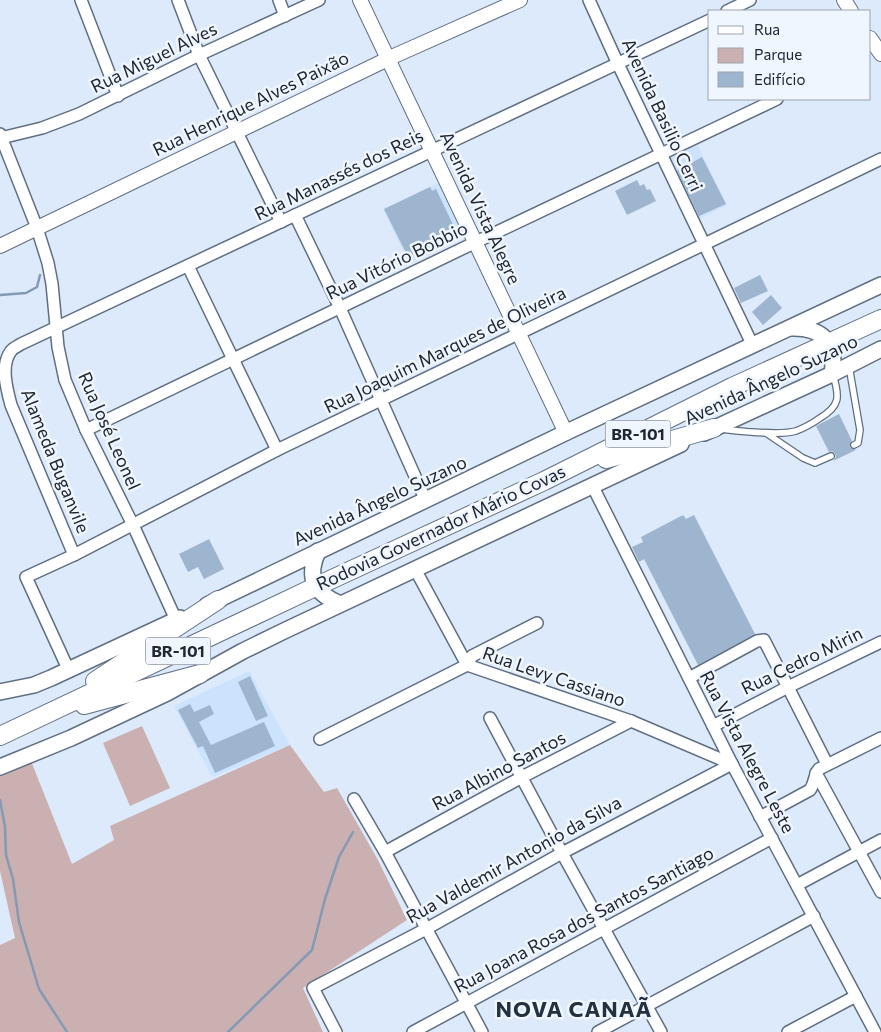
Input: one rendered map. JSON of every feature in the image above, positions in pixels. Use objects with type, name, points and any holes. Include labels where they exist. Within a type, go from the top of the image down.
[{"type":"highway","name":"Rodovia Governador Mário Covas","points":[[0,736],[544,481],[732,387],[881,319]]},
{"type":"highway","points":[[544,481],[604,460],[714,428]]},
{"type":"highway","points":[[42,716],[218,600]]},
{"type":"highway","points":[[42,716],[200,674]]},
{"type":"main road","name":"Avenida Ângelo Suzano","points":[[0,692],[34,685],[70,670],[881,285]]},
{"type":"main road","points":[[791,328],[813,331],[830,343],[834,354],[832,374]]},
{"type":"main road","name":"Avenida Ângelo Suzano","points":[[0,768],[71,738],[167,693],[242,651],[592,485],[849,366],[881,349]]},
{"type":"main road","points":[[318,551],[313,563],[312,575],[315,587],[322,594],[340,604]]},
{"type":"street","points":[[81,0],[118,96]]},
{"type":"street","points":[[178,0],[199,55],[281,222]]},
{"type":"street","points":[[279,0],[285,16]]},
{"type":"street","name":"Rua Miguel Alves","points":[[1,136],[42,128],[61,122],[118,96],[199,55],[319,0]]},
{"type":"street","name":"Avenida Vista Alegre","points":[[360,0],[566,433]]},
{"type":"street","name":"Rua Henrique Alves Paixão","points":[[0,246],[388,59],[520,0]]},
{"type":"street","name":"Avenida Basilio Cerri","points":[[589,0],[753,346]]},
{"type":"street","points":[[729,10],[750,0]]},
{"type":"street","name":"Rua Manassés dos Reis","points":[[11,351],[21,344],[708,21]]},
{"type":"street","points":[[871,40],[878,52]]},
{"type":"street","name":"Rua Vitório Bobbio","points":[[86,430],[776,100]]},
{"type":"street","name":"Rua José Leonel","points":[[1,136],[37,228],[52,284],[56,328],[66,380],[86,430],[133,525],[176,620]]},
{"type":"street","name":"Rua Joaquim Marques de Oliveira","points":[[70,670],[26,577],[74,555],[277,450],[881,158]]},
{"type":"street","points":[[295,215],[382,399],[426,500]]},
{"type":"street","points":[[188,266],[277,450]]},
{"type":"street","name":"Alameda Buganvile","points":[[11,351],[6,361],[5,372],[6,388],[11,405],[74,555]]},
{"type":"street","name":"Rua Vista Alegre Leste","points":[[592,485],[732,764],[875,1032]]},
{"type":"street","name":"Rua Levy Cassiano","points":[[415,569],[467,665],[630,721],[732,764]]},
{"type":"street","points":[[320,740],[467,665],[472,656],[537,623]]},
{"type":"street","points":[[689,678],[757,641],[764,640],[827,764]]},
{"type":"street","name":"Rua Cedro Mirin","points":[[713,726],[881,642]]},
{"type":"street","points":[[490,718],[660,1032]]},
{"type":"street","name":"Rua Albino Santos","points":[[386,852],[522,777],[630,721]]},
{"type":"street","points":[[760,817],[810,790],[815,783],[816,773],[827,764],[880,742]]},
{"type":"street","name":"Rua Valdemir Antonio da Silva","points":[[336,1032],[313,988],[562,853],[732,764]]},
{"type":"street","points":[[816,773],[881,892]]},
{"type":"street","points":[[354,799],[386,852],[482,1032]]},
{"type":"street","name":"Rua Joana Rosa dos Santos Santiago","points":[[413,1032],[772,838]]},
{"type":"street","points":[[798,885],[881,840]]},
{"type":"street","points":[[598,1032],[814,916]]},
{"type":"street","points":[[788,1032],[856,996]]},
{"type":"lane","points":[[849,366],[860,430],[858,443],[854,445]]},
{"type":"lane","points":[[714,428],[766,433],[795,431],[811,424],[829,412],[836,404],[838,393],[832,374]]},
{"type":"lane","points":[[766,433],[802,458],[815,463],[830,456]]},
{"type":"shaded area","points":[[697,144],[727,205],[698,220],[668,158]]},
{"type":"shaded area","points":[[438,183],[463,236],[409,263],[383,209]]},
{"type":"shaded area","points":[[249,671],[290,745],[212,777],[174,706]]},
{"type":"green space","points":[[142,726],[170,788],[130,806],[103,743]]},
{"type":"green space","points":[[290,745],[324,792],[337,788],[378,860],[407,920],[303,988],[323,1032],[0,1032],[0,945],[15,938],[0,871],[0,766],[27,751],[72,864],[114,840],[110,826]]},
{"type":"building","points":[[702,157],[726,204],[699,216],[677,171]]},
{"type":"building","points":[[637,180],[640,186],[644,184],[647,190],[650,189],[656,201],[627,215],[615,191]]},
{"type":"building","points":[[430,187],[432,191],[436,189],[457,233],[408,257],[384,209]]},
{"type":"building","points":[[760,275],[768,291],[741,303],[734,288]]},
{"type":"building","points":[[771,295],[782,308],[763,325],[752,312]]},
{"type":"building","points":[[839,414],[852,441],[850,447],[856,450],[833,461],[836,457],[835,454],[832,451],[829,452],[816,426]]},
{"type":"building","points":[[683,515],[686,519],[694,515],[755,634],[698,665],[644,559],[639,562],[632,547],[643,542],[641,537]]},
{"type":"building","points":[[209,539],[224,569],[204,579],[198,567],[188,572],[179,554]]},
{"type":"building","points":[[250,676],[268,716],[256,721],[238,682]]},
{"type":"building","points":[[190,704],[194,712],[210,705],[214,714],[199,722],[211,745],[264,722],[275,746],[215,773],[203,746],[198,748],[178,710]]},
{"type":"waterway","points":[[0,295],[26,293],[37,287],[40,275]]},
{"type":"waterway","points":[[0,800],[5,827],[6,855],[13,879],[19,922],[39,989],[67,1032]]},
{"type":"waterway","points":[[228,1032],[312,950],[325,899],[339,857],[353,832]]},
{"type":"district","name":"NOVA CANAÃ","points":[[574,1009]]}]
